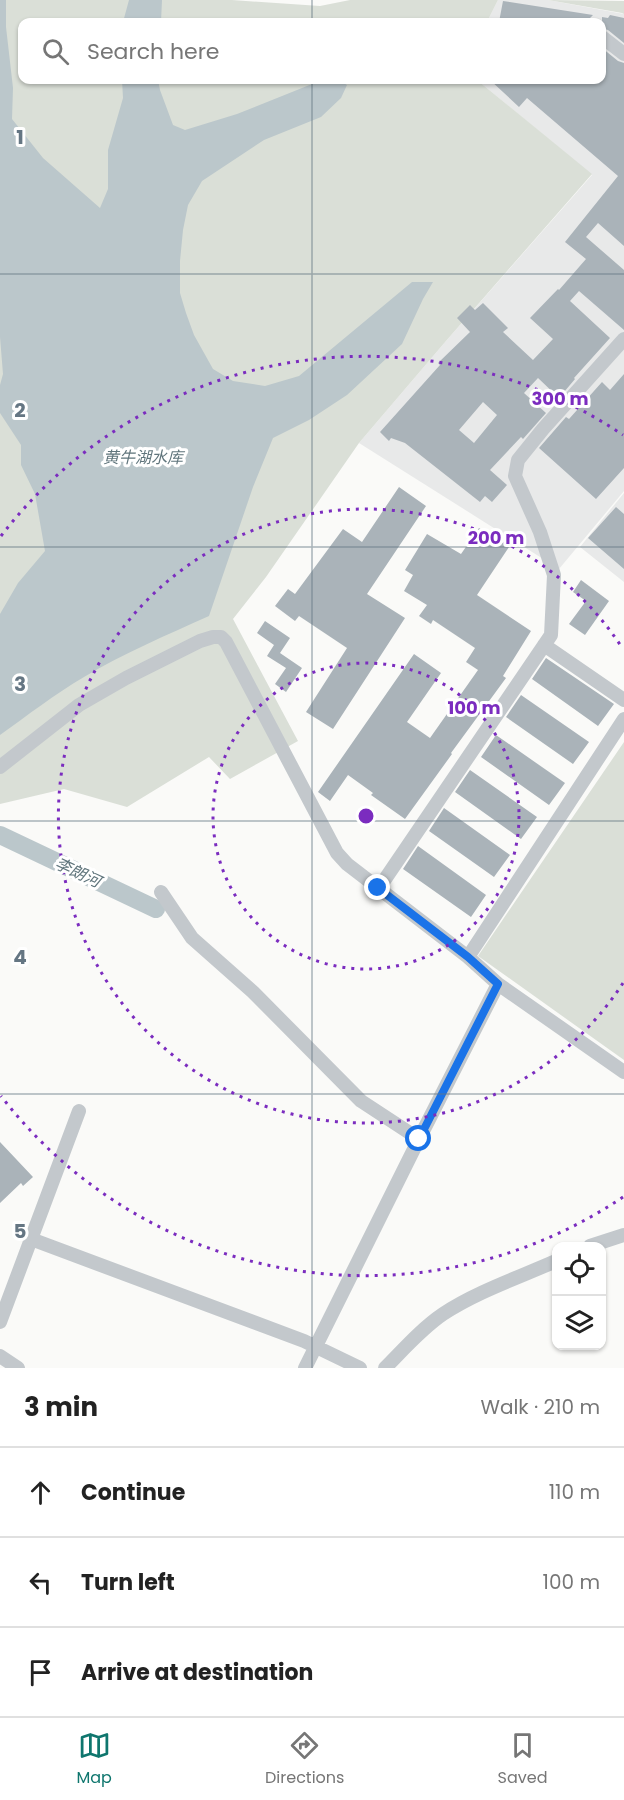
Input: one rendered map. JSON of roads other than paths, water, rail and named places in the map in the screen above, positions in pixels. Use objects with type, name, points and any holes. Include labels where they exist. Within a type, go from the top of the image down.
[{"type":"street","points":[[606,40],[624,54]]},
{"type":"street","points":[[378,888],[551,635],[554,575],[540,532],[515,476],[518,460],[624,339]]},
{"type":"street","points":[[0,766],[79,705],[126,678],[200,641],[220,637],[226,642],[337,853],[347,864],[468,957],[498,984],[624,1072]]},
{"type":"street","points":[[544,645],[624,700]]},
{"type":"street","points":[[468,957],[624,719]]},
{"type":"street","points":[[161,892],[192,938],[253,992],[361,1101],[419,1139]]},
{"type":"street","points":[[305,1368],[498,984]]},
{"type":"street","points":[[0,1322],[79,1111]]},
{"type":"street","points":[[602,1242],[624,1235]]},
{"type":"street","points":[[31,1239],[304,1341],[360,1368]]},
{"type":"street","points":[[385,1368],[415,1338],[443,1315],[482,1293],[552,1263]]},
{"type":"street","points":[[0,1356],[18,1368]]},
{"type":"water","name":"黄牛湖水库","points":[[0,0],[6,0],[6,27],[13,88],[12,119],[43,158],[100,208],[108,189],[108,150],[123,98],[122,84],[159,84],[173,125],[185,130],[237,114],[312,84],[347,85],[341,98],[321,117],[264,140],[202,181],[188,205],[180,261],[180,293],[194,335],[213,369],[233,381],[265,386],[299,376],[412,282],[433,282],[402,344],[347,395],[309,420],[273,438],[253,487],[209,616],[99,668],[63,690],[0,735],[0,614],[18,583],[45,551],[35,494],[21,465],[21,445],[0,413],[0,385],[3,374],[0,337]]},
{"type":"water","points":[[129,0],[162,0],[161,18],[124,18]]},
{"type":"waterway","name":"李朗河","points":[[0,835],[156,909]]}]
